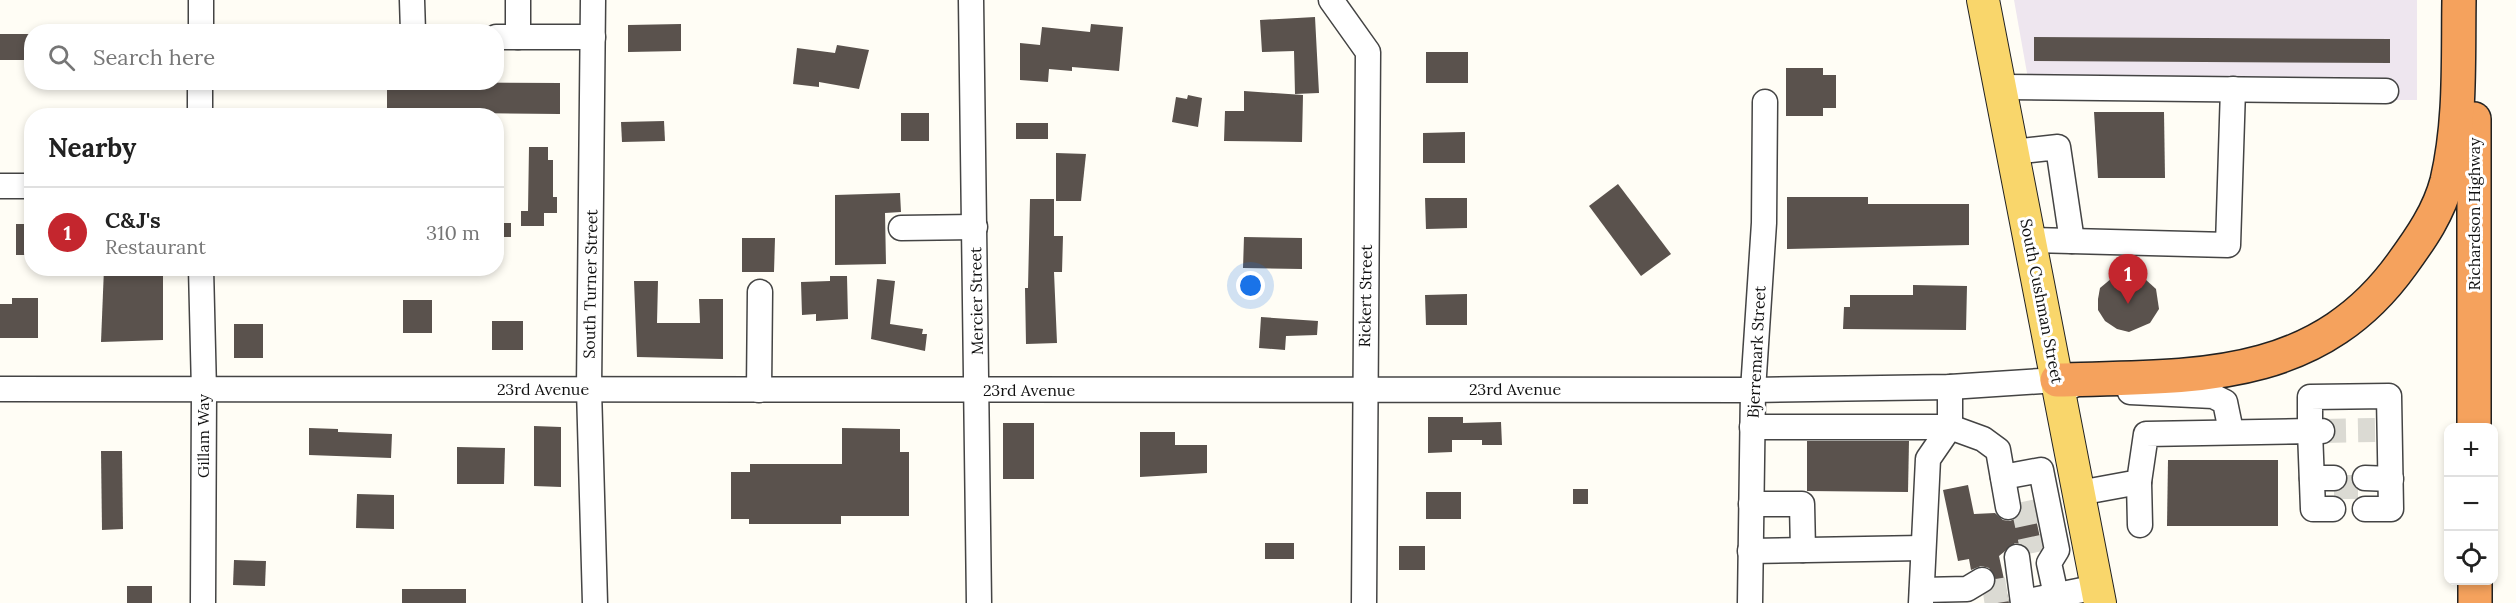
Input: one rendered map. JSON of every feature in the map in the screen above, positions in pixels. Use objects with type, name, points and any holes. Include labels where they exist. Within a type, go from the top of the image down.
[{"type":"highway","points":[[2057,380],[2187,376],[2237,369],[2277,358],[2316,342],[2348,322],[2373,301],[2397,272],[2434,218],[2446,184],[2458,108],[2459,0]]},
{"type":"highway","name":"Richardson Highway","points":[[2474,0],[2474,423]]},
{"type":"highway","points":[[2475,585],[2475,603]]},
{"type":"main road","name":"South Cushman Street","points":[[1983,0],[2099,595]]},
{"type":"street","points":[[201,0],[201,24]]},
{"type":"street","points":[[412,0],[413,24]]},
{"type":"street","points":[[518,0],[507,37],[593,37]]},
{"type":"street","name":"South Turner Street","points":[[593,0],[589,389],[595,603]]},
{"type":"street","name":"Mercier Street","points":[[971,0],[979,603]]},
{"type":"street","name":"Rickert Street","points":[[1331,0],[1368,52],[1364,603]]},
{"type":"street","points":[[2001,87],[2386,91]]},
{"type":"street","points":[[2030,240],[2228,245],[2233,89]]},
{"type":"street","points":[[200,90],[200,108]]},
{"type":"street","name":"Bjerremark Street","points":[[1750,603],[1753,390],[1764,223],[1765,102]]},
{"type":"street","points":[[2013,152],[2058,147],[2072,241]]},
{"type":"street","points":[[0,186],[24,186]]},
{"type":"street","points":[[901,228],[975,227]]},
{"type":"street","name":"Gillam Way","points":[[201,276],[204,390],[203,603]]},
{"type":"street","points":[[759,390],[760,292]]},
{"type":"street","points":[[2057,380],[2084,391],[2213,396],[2225,402],[2231,431]]},
{"type":"street","name":"23rd Avenue","points":[[0,389],[1753,390],[1950,387],[2057,380]]},
{"type":"street","points":[[1950,387],[1950,427],[1928,459],[1922,548],[1922,596],[1977,588]]},
{"type":"street","points":[[2325,492],[2310,397],[2389,396],[2382,437],[2391,488],[2365,494]]},
{"type":"street","points":[[1752,427],[1950,427],[1983,439],[1998,450],[2010,476],[2015,504]]},
{"type":"street","points":[[2140,525],[2139,483],[2146,434],[2231,431],[2317,438]]},
{"type":"street","points":[[2010,476],[2041,470],[2076,478],[2139,483]]},
{"type":"street","points":[[2023,578],[2057,550],[2041,470]]},
{"type":"street","points":[[1751,504],[1802,504],[1803,550]]},
{"type":"street","points":[[1750,551],[1922,548]]},
{"type":"street","points":[[2023,578],[2056,595],[2099,595]]},
{"type":"street","points":[[2023,578],[2056,595]]},
{"type":"shaded area","points":[[2014,0],[2417,0],[2417,100],[2032,101]]},
{"type":"building","points":[[1315,17],[1319,93],[1295,94],[1294,51],[1262,52],[1260,20]]},
{"type":"building","points":[[681,24],[681,51],[628,52],[628,25]]},
{"type":"building","points":[[1091,24],[1123,27],[1119,71],[1072,67],[1072,71],[1049,69],[1048,82],[1020,80],[1020,43],[1040,45],[1042,27],[1090,32]]},
{"type":"building","points":[[0,34],[24,34],[24,60],[0,60]]},
{"type":"building","points":[[2034,37],[2390,39],[2390,63],[2034,61]]},
{"type":"building","points":[[837,45],[869,50],[859,89],[819,82],[819,87],[793,84],[797,48],[835,53]]},
{"type":"building","points":[[1426,52],[1468,52],[1468,83],[1426,83]]},
{"type":"building","points":[[1786,68],[1823,68],[1823,75],[1836,75],[1836,108],[1823,108],[1823,116],[1786,116]]},
{"type":"building","points":[[504,83],[560,83],[560,114],[504,113],[504,108],[387,108],[387,90],[504,90]]},
{"type":"building","points":[[1244,91],[1303,95],[1302,142],[1224,141],[1225,111],[1244,111]]},
{"type":"building","points":[[1188,95],[1202,98],[1198,127],[1172,122],[1176,97],[1187,99]]},
{"type":"building","points":[[2094,112],[2164,112],[2165,178],[2098,178]]},
{"type":"building","points":[[901,113],[929,113],[929,141],[901,141]]},
{"type":"building","points":[[664,121],[665,141],[622,142],[621,122]]},
{"type":"building","points":[[1016,123],[1048,123],[1048,139],[1016,139]]},
{"type":"building","points":[[1465,132],[1465,163],[1423,163],[1423,133]]},
{"type":"building","points":[[529,147],[548,147],[548,160],[553,160],[553,197],[557,197],[557,213],[544,213],[544,226],[521,226],[521,211],[528,211]]},
{"type":"building","points":[[1056,153],[1086,154],[1081,201],[1056,201]]},
{"type":"building","points":[[1618,184],[1671,254],[1641,276],[1589,206]]},
{"type":"building","points":[[900,193],[901,212],[885,213],[886,264],[835,265],[835,195]]},
{"type":"building","points":[[1787,197],[1868,197],[1868,204],[1969,204],[1969,245],[1787,249]]},
{"type":"building","points":[[1425,198],[1467,198],[1467,228],[1426,229]]},
{"type":"building","points":[[1030,199],[1054,199],[1054,236],[1063,236],[1062,272],[1054,272],[1057,343],[1026,344],[1025,288],[1028,288]]},
{"type":"building","points":[[504,223],[511,223],[511,237],[504,237]]},
{"type":"building","points":[[16,224],[24,224],[24,255],[16,255]]},
{"type":"building","points":[[1244,237],[1302,238],[1302,269],[1243,268]]},
{"type":"building","points":[[742,238],[775,238],[774,272],[742,272]]},
{"type":"building","points":[[104,276],[163,276],[163,340],[101,342]]},
{"type":"building","points":[[830,276],[847,276],[848,319],[816,321],[816,314],[802,315],[801,282],[830,281]]},
{"type":"building","points":[[2112,278],[2145,279],[2156,289],[2159,309],[2150,323],[2129,332],[2117,329],[2105,321],[2098,310],[2098,299],[2100,288]]},
{"type":"building","points":[[877,279],[895,281],[890,324],[923,329],[922,334],[927,334],[925,351],[871,339]]},
{"type":"building","points":[[634,281],[658,281],[657,323],[700,323],[699,299],[723,299],[723,359],[637,357]]},
{"type":"building","points":[[1913,285],[1967,286],[1966,330],[1843,329],[1844,307],[1850,307],[1850,295],[1913,295]]},
{"type":"building","points":[[1467,294],[1467,325],[1426,325],[1425,295]]},
{"type":"building","points":[[12,298],[38,298],[38,338],[0,338],[0,304],[12,304]]},
{"type":"building","points":[[403,300],[432,300],[432,333],[403,333]]},
{"type":"building","points":[[1261,317],[1318,321],[1317,335],[1286,336],[1285,350],[1259,348]]},
{"type":"building","points":[[492,321],[523,321],[523,350],[492,350]]},
{"type":"building","points":[[234,324],[263,324],[263,358],[234,358]]},
{"type":"building","points":[[1428,417],[1463,417],[1463,423],[1501,422],[1502,445],[1482,445],[1482,440],[1452,440],[1452,452],[1428,453]]},
{"type":"building","points":[[1003,423],[1034,423],[1034,479],[1003,479]]},
{"type":"building","points":[[534,426],[561,427],[561,487],[534,486]]},
{"type":"building","points":[[309,428],[338,429],[338,432],[392,434],[391,458],[309,455]]},
{"type":"building","points":[[842,428],[900,429],[900,452],[909,452],[909,516],[841,516],[841,524],[749,524],[749,519],[731,519],[731,472],[750,472],[750,464],[842,464]]},
{"type":"building","points":[[1140,432],[1175,432],[1175,445],[1207,445],[1207,473],[1140,477]]},
{"type":"building","points":[[1807,441],[1909,441],[1908,492],[1807,491]]},
{"type":"building","points":[[457,447],[505,448],[504,484],[457,484]]},
{"type":"building","points":[[101,451],[122,451],[123,529],[102,530]]},
{"type":"building","points":[[2168,460],[2278,460],[2278,526],[2167,526]]},
{"type":"building","points":[[1968,485],[1974,514],[1995,513],[2003,520],[2010,521],[2018,517],[2022,507],[2033,505],[2042,547],[2029,550],[2023,544],[2015,543],[1999,556],[2009,603],[1990,603],[1987,593],[1994,587],[1996,580],[1989,568],[1981,566],[1971,570],[1969,559],[1958,561],[1943,490]]},
{"type":"building","points":[[1573,489],[1588,489],[1588,504],[1573,504]]},
{"type":"building","points":[[1426,492],[1461,492],[1461,519],[1426,519]]},
{"type":"building","points":[[357,494],[394,495],[394,529],[356,528]]},
{"type":"building","points":[[1265,543],[1294,543],[1294,559],[1265,559]]},
{"type":"building","points":[[1399,546],[1425,546],[1425,570],[1399,570]]},
{"type":"building","points":[[234,560],[266,561],[265,586],[233,585]]},
{"type":"building","points":[[127,586],[152,586],[152,603],[127,603]]},
{"type":"building","points":[[402,589],[466,589],[466,603],[402,603]]},
{"type":"tunnel","points":[[2322,431],[2375,430]]},
{"type":"tunnel","points":[[2334,487],[2365,487]]},
{"type":"tunnel","points":[[2022,502],[2033,553]]},
{"type":"tunnel","points":[[1983,593],[2010,589]]},
{"type":"place","name":"C&J's","points":[[2128,304]]}]
